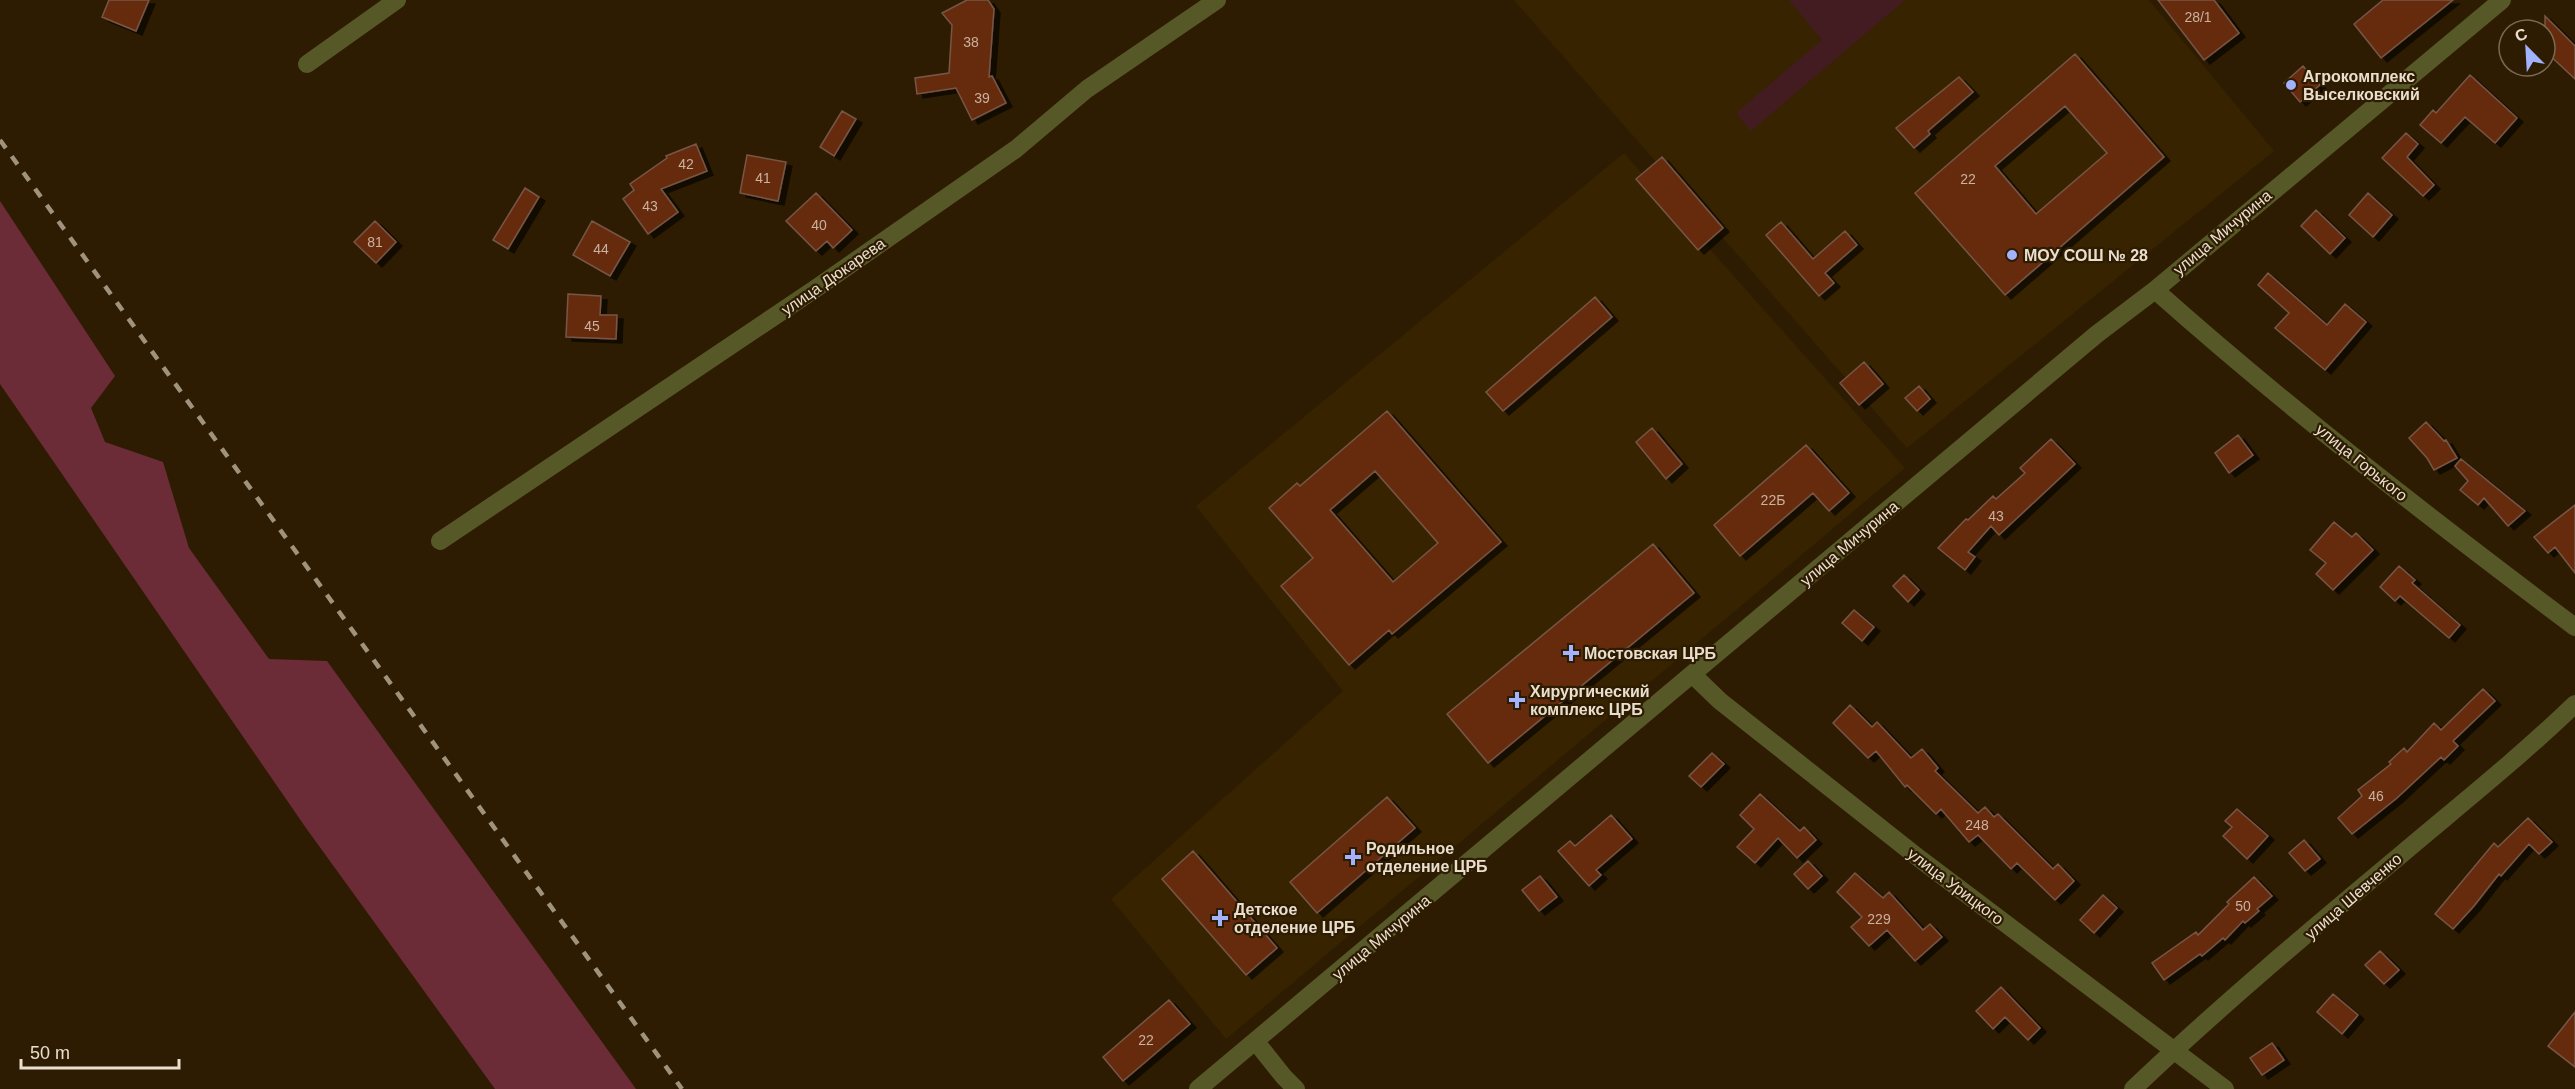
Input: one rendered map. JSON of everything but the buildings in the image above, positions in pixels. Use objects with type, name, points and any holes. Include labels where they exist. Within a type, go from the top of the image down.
[{"type":"street","points":[[307,64],[397,0]]},
{"type":"street","name":"улица Дюкарева","points":[[440,541],[815,289],[1017,149],[1087,89],[1217,0]]},
{"type":"street","name":"улица Мичурина","points":[[1198,1089],[2097,334],[2155,290],[2502,0]]},
{"type":"street","name":"улица Горького","points":[[2155,290],[2201,331],[2433,520],[2575,627]]},
{"type":"street","name":"улица Урицкого","points":[[1693,675],[1720,701],[1902,845],[2225,1089]]},
{"type":"street","name":"улица Шевченко","points":[[2133,1089],[2174,1050],[2403,853],[2527,750],[2575,704]]},
{"type":"street","points":[[1256,1042],[1296,1089]]},
{"type":"shaded area","points":[[1514,0],[2149,0],[2274,151],[1907,448]]},
{"type":"shaded area","points":[[1789,0],[1905,0],[1751,131],[1736,113],[1822,40]]},
{"type":"shaded area","points":[[1624,153],[1905,468],[1226,1039],[1111,899],[1343,691],[1196,506]]},
{"type":"shaded area","points":[[0,201],[115,376],[91,408],[105,442],[163,462],[189,548],[269,659],[327,661],[636,1089],[495,1089],[306,828],[0,384]]},
{"type":"railway","points":[[0,140],[682,1089]]},
{"type":"place","name":"Агрокомплекс Выселковский","points":[[2291,85]]},
{"type":"place","name":"МОУ СОШ № 28","points":[[2012,255]]},
{"type":"place","name":"Мостовская ЦРБ","points":[[1571,653]]},
{"type":"place","name":"Хирургический комплекс ЦРБ","points":[[1517,700]]},
{"type":"place","name":"Родильное отделение ЦРБ","points":[[1353,857]]},
{"type":"place","name":"Детское отделение ЦРБ","points":[[1220,918]]}]
